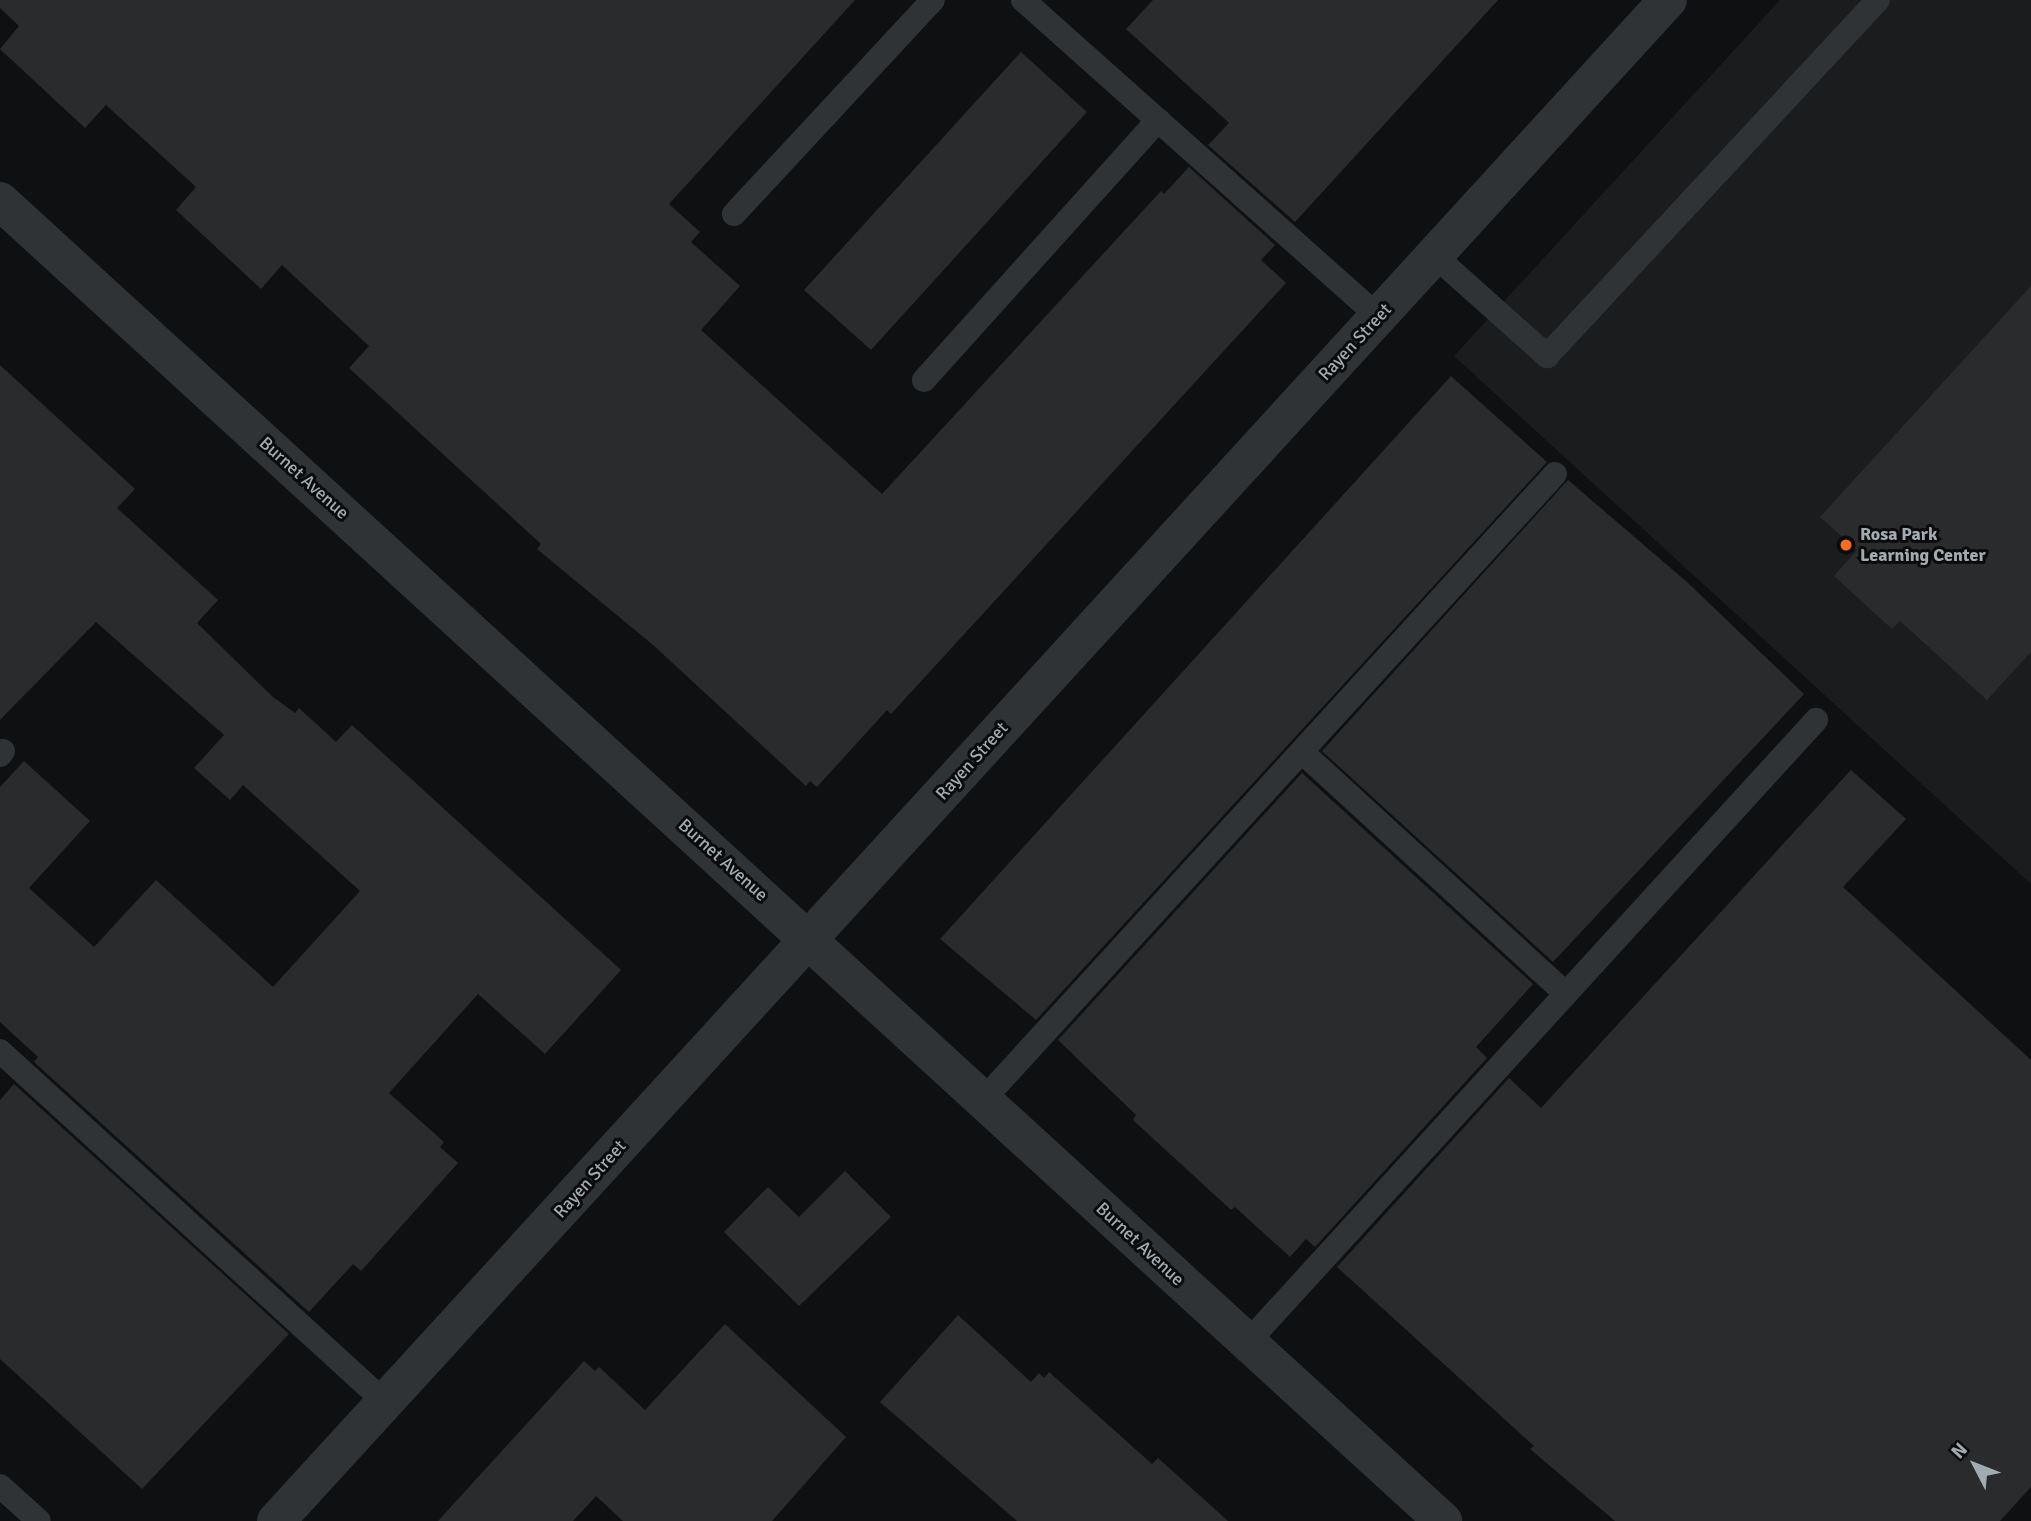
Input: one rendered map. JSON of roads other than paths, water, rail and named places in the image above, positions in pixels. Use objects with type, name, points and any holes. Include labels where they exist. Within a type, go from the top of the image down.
[{"type":"street","name":"Rayen Street","points":[[276,1521],[1668,0]]},
{"type":"street","name":"Burnet Avenue","points":[[0,201],[1443,1521]]},
{"type":"lane","points":[[734,214],[933,0]]},
{"type":"lane","points":[[1023,0],[1379,317]]},
{"type":"lane","points":[[1434,255],[1548,356],[1878,0]]},
{"type":"lane","points":[[924,380],[1158,120]]},
{"type":"lane","points":[[983,1100],[1555,474]]},
{"type":"lane","points":[[1247,1343],[1816,720]]},
{"type":"lane","points":[[1302,752],[1565,993]]},
{"type":"lane","points":[[0,1051],[385,1402]]},
{"type":"lane","points":[[0,1486],[39,1521]]},
{"type":"place","name":"Rosa Park Learning Center","points":[[1846,545]]}]
